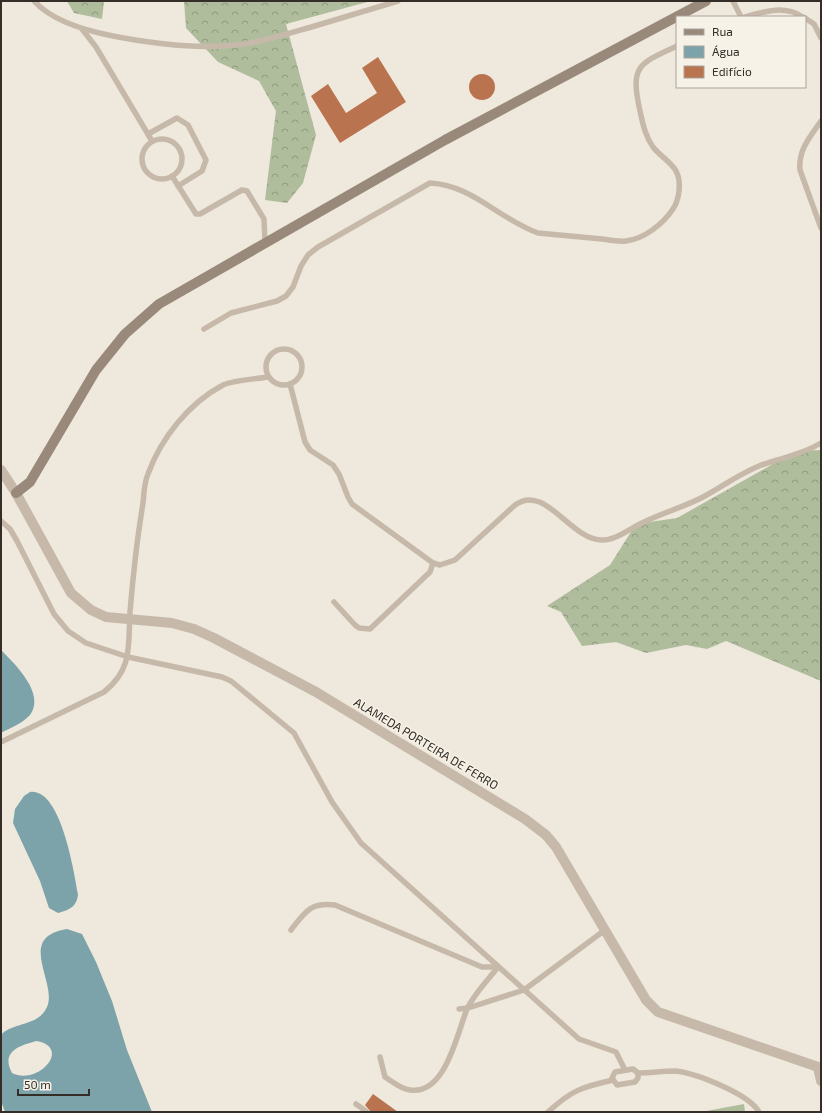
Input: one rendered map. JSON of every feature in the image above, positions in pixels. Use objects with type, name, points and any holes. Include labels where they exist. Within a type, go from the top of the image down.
[{"type":"street","points":[[678,16],[706,1]]},
{"type":"street","points":[[16,493],[30,482],[96,370],[125,334],[159,304],[445,140],[676,17]]},
{"type":"street","name":"ALAMEDA PORTEIRA DE FERRO","points":[[1,470],[16,493],[71,593],[91,610],[106,617],[172,623],[194,629],[214,638],[316,692],[525,819],[546,834],[556,847],[646,1000],[658,1012],[820,1067]]},
{"type":"street","points":[[820,1067],[821,1081]]},
{"type":"lane","points":[[34,1],[38,6],[69,24],[131,41],[180,46],[223,46],[271,39],[398,1]]},
{"type":"lane","points":[[733,1],[740,16]]},
{"type":"lane","points":[[749,16],[773,9],[788,10],[800,16]]},
{"type":"lane","points":[[806,19],[814,24],[821,38]]},
{"type":"lane","points":[[82,28],[96,47],[152,141]]},
{"type":"lane","points":[[204,329],[231,313],[277,301],[286,296],[293,288],[301,266],[308,255],[318,247],[430,183],[445,184],[460,188],[525,229],[538,233],[626,241],[650,232],[668,216],[675,206],[679,195],[679,183],[676,171],[653,147],[645,133],[634,88],[640,68],[647,60],[676,46]]},
{"type":"lane","points":[[148,134],[177,118],[188,125],[206,160],[202,171],[178,186]]},
{"type":"lane","points":[[821,121],[805,144],[799,161],[800,170],[821,228]]},
{"type":"lane","points":[[158,139],[169,140],[174,142],[180,151],[181,162],[176,172],[172,176],[161,179],[155,178],[146,171],[142,160],[142,154],[144,149],[152,141],[158,139]]},
{"type":"lane","points":[[172,176],[196,214],[200,214],[242,190],[247,191],[264,219],[265,243]]},
{"type":"lane","points":[[1,742],[104,692],[116,683],[124,671],[128,657],[132,592],[140,516],[147,474],[165,438],[192,408],[224,385],[268,377],[280,385],[290,384],[298,378],[301,364],[297,355],[288,350],[278,350],[269,357],[266,367],[268,377]]},
{"type":"lane","points":[[290,384],[305,442],[310,450],[333,465],[339,474],[352,504],[433,563],[448,564],[455,560],[515,505],[527,499],[540,501],[583,535],[591,539],[610,539],[643,522],[702,497],[759,466],[800,454],[821,443]]},
{"type":"lane","points":[[1,521],[10,529],[54,614],[68,631],[86,643],[128,657],[222,677],[231,681],[294,733],[332,802],[361,843],[579,1039],[616,1052],[621,1059],[624,1070]]},
{"type":"lane","points":[[334,602],[359,628],[370,629],[430,572],[433,563]]},
{"type":"lane","points":[[291,930],[306,910],[325,904],[335,905],[482,967],[498,967]]},
{"type":"lane","points":[[459,1009],[468,1008],[524,990],[605,930]]},
{"type":"lane","points":[[380,1057],[385,1077],[397,1085],[409,1090],[419,1090],[433,1083],[446,1066],[468,1008],[498,967]]},
{"type":"lane","points":[[638,1073],[637,1080],[633,1082],[617,1085],[613,1080],[615,1072],[633,1069],[638,1073],[675,1071],[686,1073],[735,1091],[748,1098],[760,1112]]},
{"type":"lane","points":[[548,1112],[573,1091],[583,1086],[613,1080]]},
{"type":"lane","points":[[356,1104],[367,1112]]},
{"type":"green space","points":[[67,1],[104,1],[102,19],[74,13]]},
{"type":"green space","points":[[184,1],[371,1],[286,24],[316,135],[303,183],[287,203],[265,200],[276,111],[259,81],[218,62],[186,28]]},
{"type":"green space","points":[[821,450],[821,681],[726,641],[707,649],[686,645],[646,653],[616,642],[582,646],[561,612],[547,606],[610,565],[636,524],[677,518],[796,451]]},
{"type":"green space","points":[[744,1104],[745,1112],[701,1112]]},
{"type":"water","points":[[1,650],[21,671],[27,680],[32,689],[34,707],[27,718],[1,733]]},
{"type":"water","points":[[30,792],[41,794],[50,803],[58,817],[64,833],[78,894],[74,905],[66,911],[58,913],[49,908],[40,881],[13,823],[15,809],[24,796]]},
{"type":"water","points":[[67,929],[82,934],[96,962],[112,1001],[127,1050],[152,1112],[5,1112],[1,1101],[1,1035],[12,1028],[38,1018],[47,1007],[49,997],[41,951],[43,941],[52,934]],"holes":[[[37,1041],[47,1045],[52,1051],[51,1058],[41,1070],[22,1076],[12,1073],[9,1065],[9,1059],[10,1054],[14,1050]]]},
{"type":"building","points":[[378,57],[406,102],[340,143],[311,96],[328,84],[346,113],[377,93],[362,68]]},
{"type":"building","points":[[482,74],[491,78],[495,87],[491,96],[482,100],[473,96],[469,87],[473,78]]},
{"type":"building","points":[[373,1094],[398,1112],[371,1112],[365,1105]]}]
